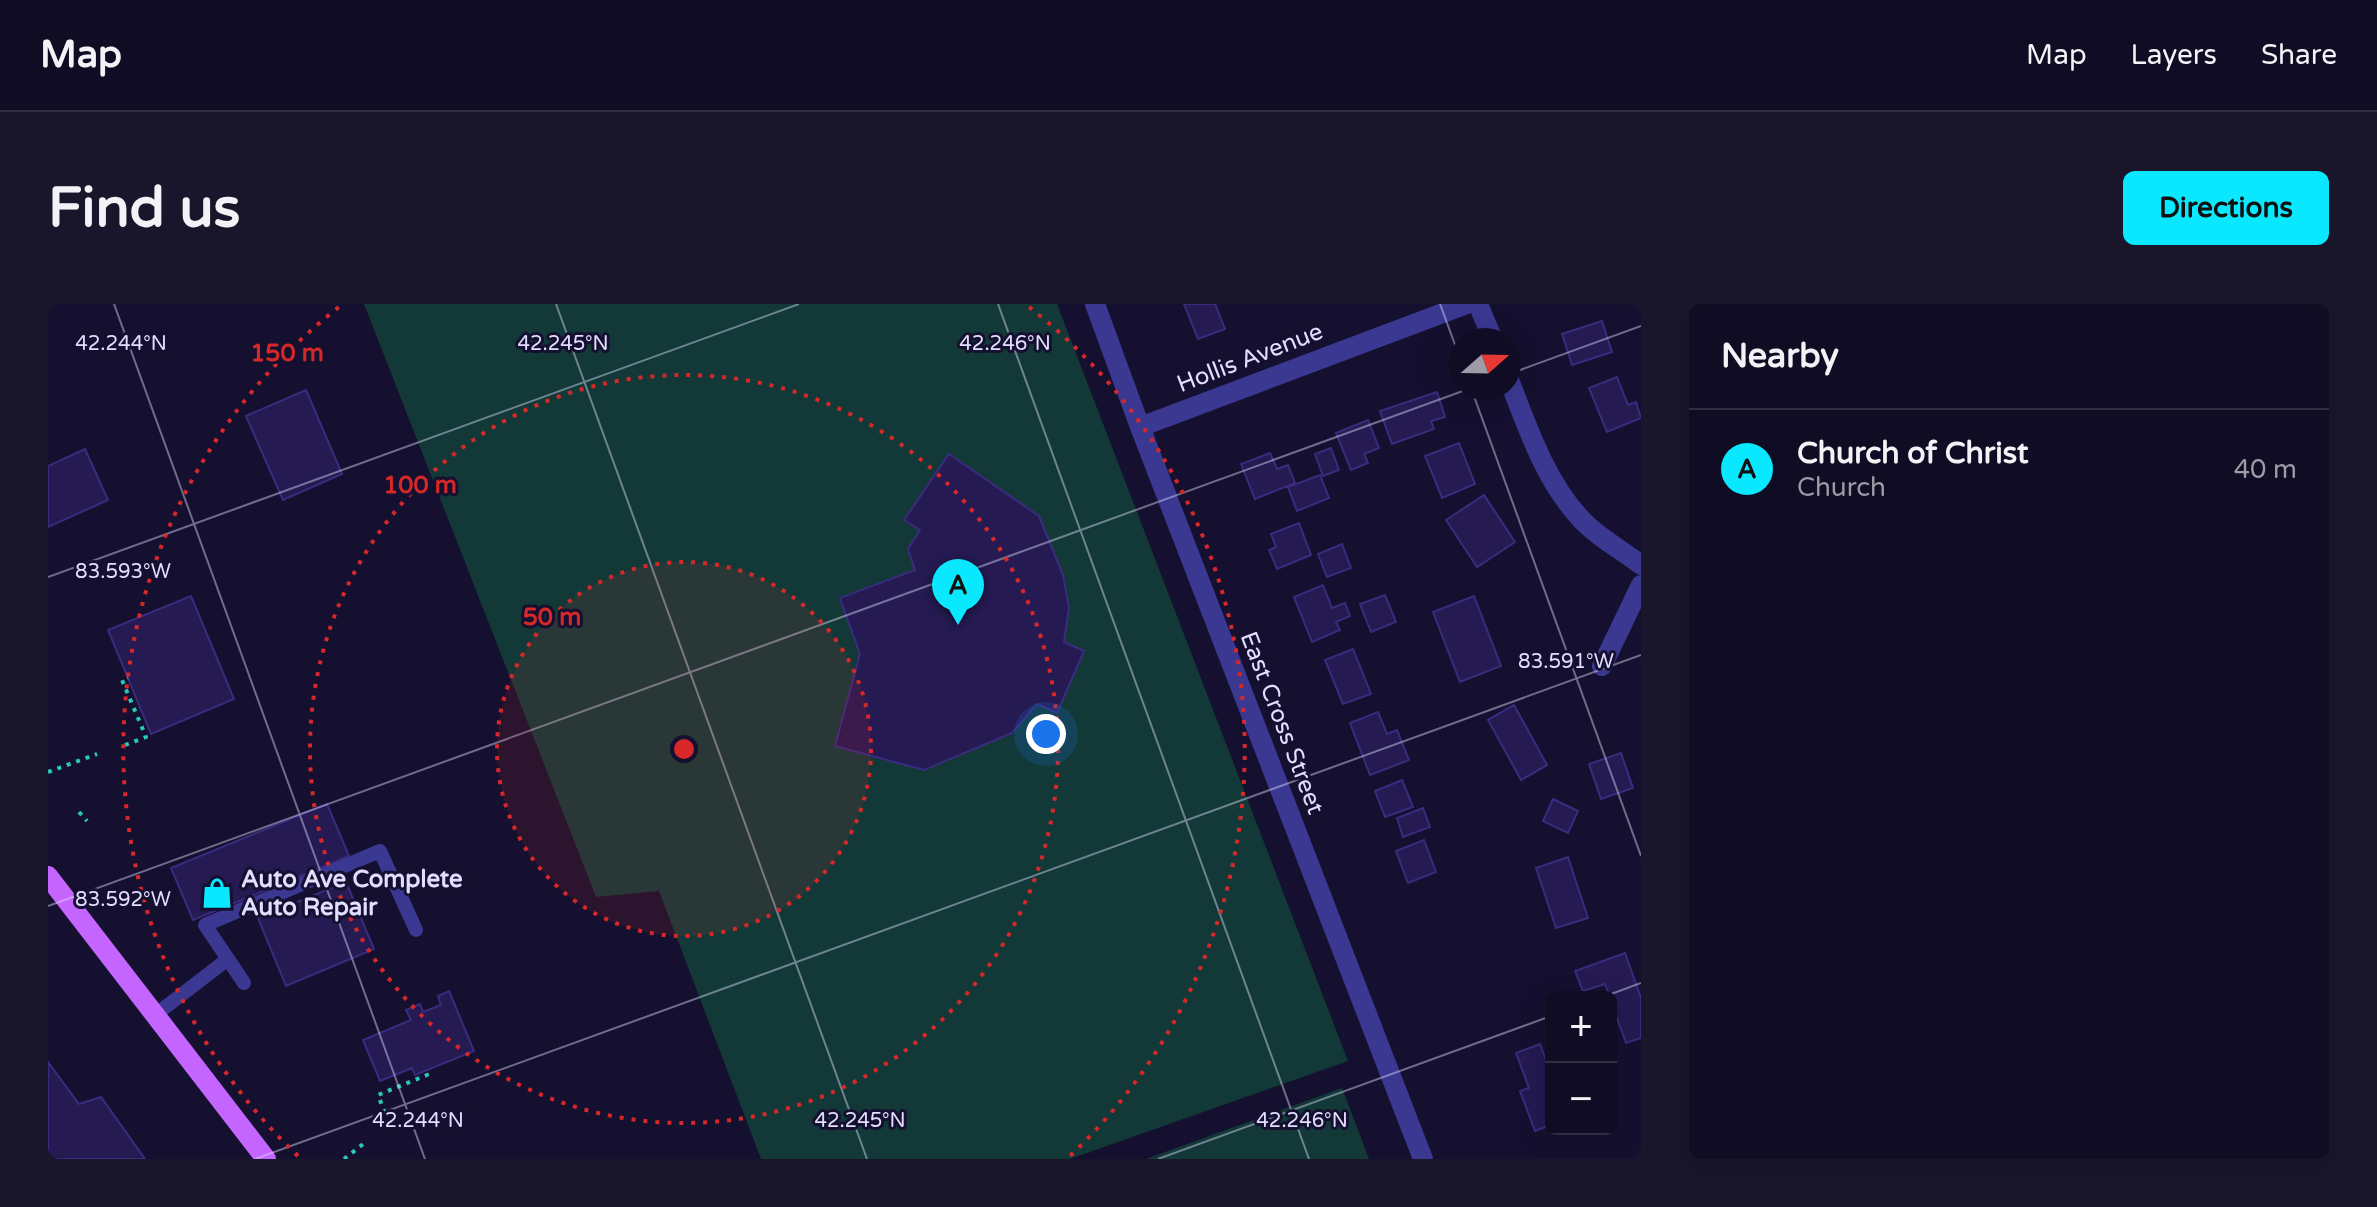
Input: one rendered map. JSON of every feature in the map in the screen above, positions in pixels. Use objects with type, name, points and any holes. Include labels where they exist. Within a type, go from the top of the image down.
[{"type":"main road","points":[[48,876],[266,1159]]},
{"type":"street","name":"East Cross Street","points":[[1095,304],[1423,1159]]},
{"type":"street","name":"Hollis Avenue","points":[[1140,427],[1467,304]]},
{"type":"street","points":[[1478,304],[1488,328]]},
{"type":"street","points":[[1517,400],[1555,484],[1582,520],[1641,565]]},
{"type":"street","points":[[1602,666],[1641,585]]},
{"type":"lane","points":[[244,983],[205,925],[380,851],[416,930]]},
{"type":"lane","points":[[155,1015],[228,959]]},
{"type":"path","points":[[125,745],[146,737],[122,680],[128,678]]},
{"type":"path","points":[[54,779],[48,772],[97,754]]},
{"type":"path","points":[[79,812],[87,821]]},
{"type":"path","points":[[385,1113],[378,1095],[427,1075],[425,1071]]},
{"type":"path","points":[[344,1159],[367,1141]]},
{"type":"green space","points":[[364,304],[1057,304],[1348,1061],[1070,1159],[761,1159],[659,891],[596,897]]},
{"type":"green space","points":[[1342,1088],[1369,1159],[1146,1159]]},
{"type":"building","points":[[1184,304],[1215,304],[1225,329],[1198,339]]},
{"type":"building","points":[[1602,321],[1612,352],[1572,365],[1562,334]]},
{"type":"building","points":[[1617,377],[1628,405],[1636,402],[1641,418],[1607,432],[1589,388]]},
{"type":"building","points":[[306,390],[342,474],[283,500],[246,416]]},
{"type":"building","points":[[1437,392],[1445,417],[1431,421],[1434,429],[1392,444],[1380,411]]},
{"type":"building","points":[[1368,420],[1379,448],[1364,454],[1368,463],[1351,470],[1336,433]]},
{"type":"building","points":[[1459,443],[1475,484],[1442,498],[1425,456]]},
{"type":"building","points":[[1331,448],[1339,470],[1323,476],[1315,454]]},
{"type":"building","points":[[85,449],[108,500],[48,527],[48,466]]},
{"type":"building","points":[[1270,453],[1277,469],[1288,465],[1295,483],[1255,499],[1241,464]]},
{"type":"building","points":[[949,454],[1039,516],[1063,575],[1069,608],[1064,642],[1084,651],[1057,713],[1037,704],[1012,733],[924,770],[835,746],[860,654],[840,598],[915,570],[908,549],[920,530],[904,520]]},
{"type":"building","points":[[1320,475],[1329,498],[1297,511],[1288,487]]},
{"type":"building","points":[[1484,495],[1515,542],[1477,567],[1446,520]]},
{"type":"building","points":[[1299,523],[1311,555],[1277,569],[1269,550],[1276,547],[1271,534]]},
{"type":"building","points":[[1342,544],[1351,568],[1327,577],[1318,554]]},
{"type":"building","points":[[1323,585],[1332,608],[1345,603],[1350,616],[1336,622],[1340,630],[1312,642],[1294,597]]},
{"type":"building","points":[[1385,595],[1396,622],[1371,632],[1360,604]]},
{"type":"building","points":[[191,596],[234,699],[151,734],[108,630]]},
{"type":"building","points":[[1474,596],[1501,666],[1460,682],[1433,612]]},
{"type":"building","points":[[1353,649],[1371,694],[1343,704],[1325,660]]},
{"type":"building","points":[[1514,705],[1547,765],[1521,780],[1488,720]]},
{"type":"building","points":[[1378,712],[1387,734],[1397,730],[1409,760],[1370,775],[1350,723]]},
{"type":"building","points":[[1621,753],[1633,788],[1601,799],[1589,764]]},
{"type":"building","points":[[1402,780],[1413,807],[1385,817],[1375,791]]},
{"type":"building","points":[[1553,799],[1578,811],[1568,833],[1543,821]]},
{"type":"building","points":[[327,804],[349,856],[193,920],[171,868]]},
{"type":"building","points":[[1423,808],[1430,827],[1403,837],[1397,818]]},
{"type":"building","points":[[1424,840],[1436,872],[1408,883],[1396,851]]},
{"type":"building","points":[[1568,857],[1588,918],[1556,928],[1536,868]]},
{"type":"building","points":[[346,882],[374,949],[286,986],[258,918]]},
{"type":"building","points":[[1625,953],[1641,998],[1641,1038],[1626,1043],[1617,1018],[1617,991],[1607,991],[1605,984],[1583,991],[1575,971]]},
{"type":"building","points":[[449,991],[474,1051],[415,1075],[412,1068],[380,1081],[363,1040],[411,1020],[406,1010],[420,1004],[423,1012],[441,1005],[438,996]]},
{"type":"building","points":[[1540,1044],[1545,1058],[1545,1127],[1535,1131],[1520,1091],[1529,1088],[1516,1053]]},
{"type":"building","points":[[48,1062],[79,1104],[101,1097],[145,1159],[48,1159]]},
{"type":"place","name":"Church of Christ","points":[[958,625]]},
{"type":"place","name":"Auto Ave Complete Auto Repair","points":[[217,893]]}]
